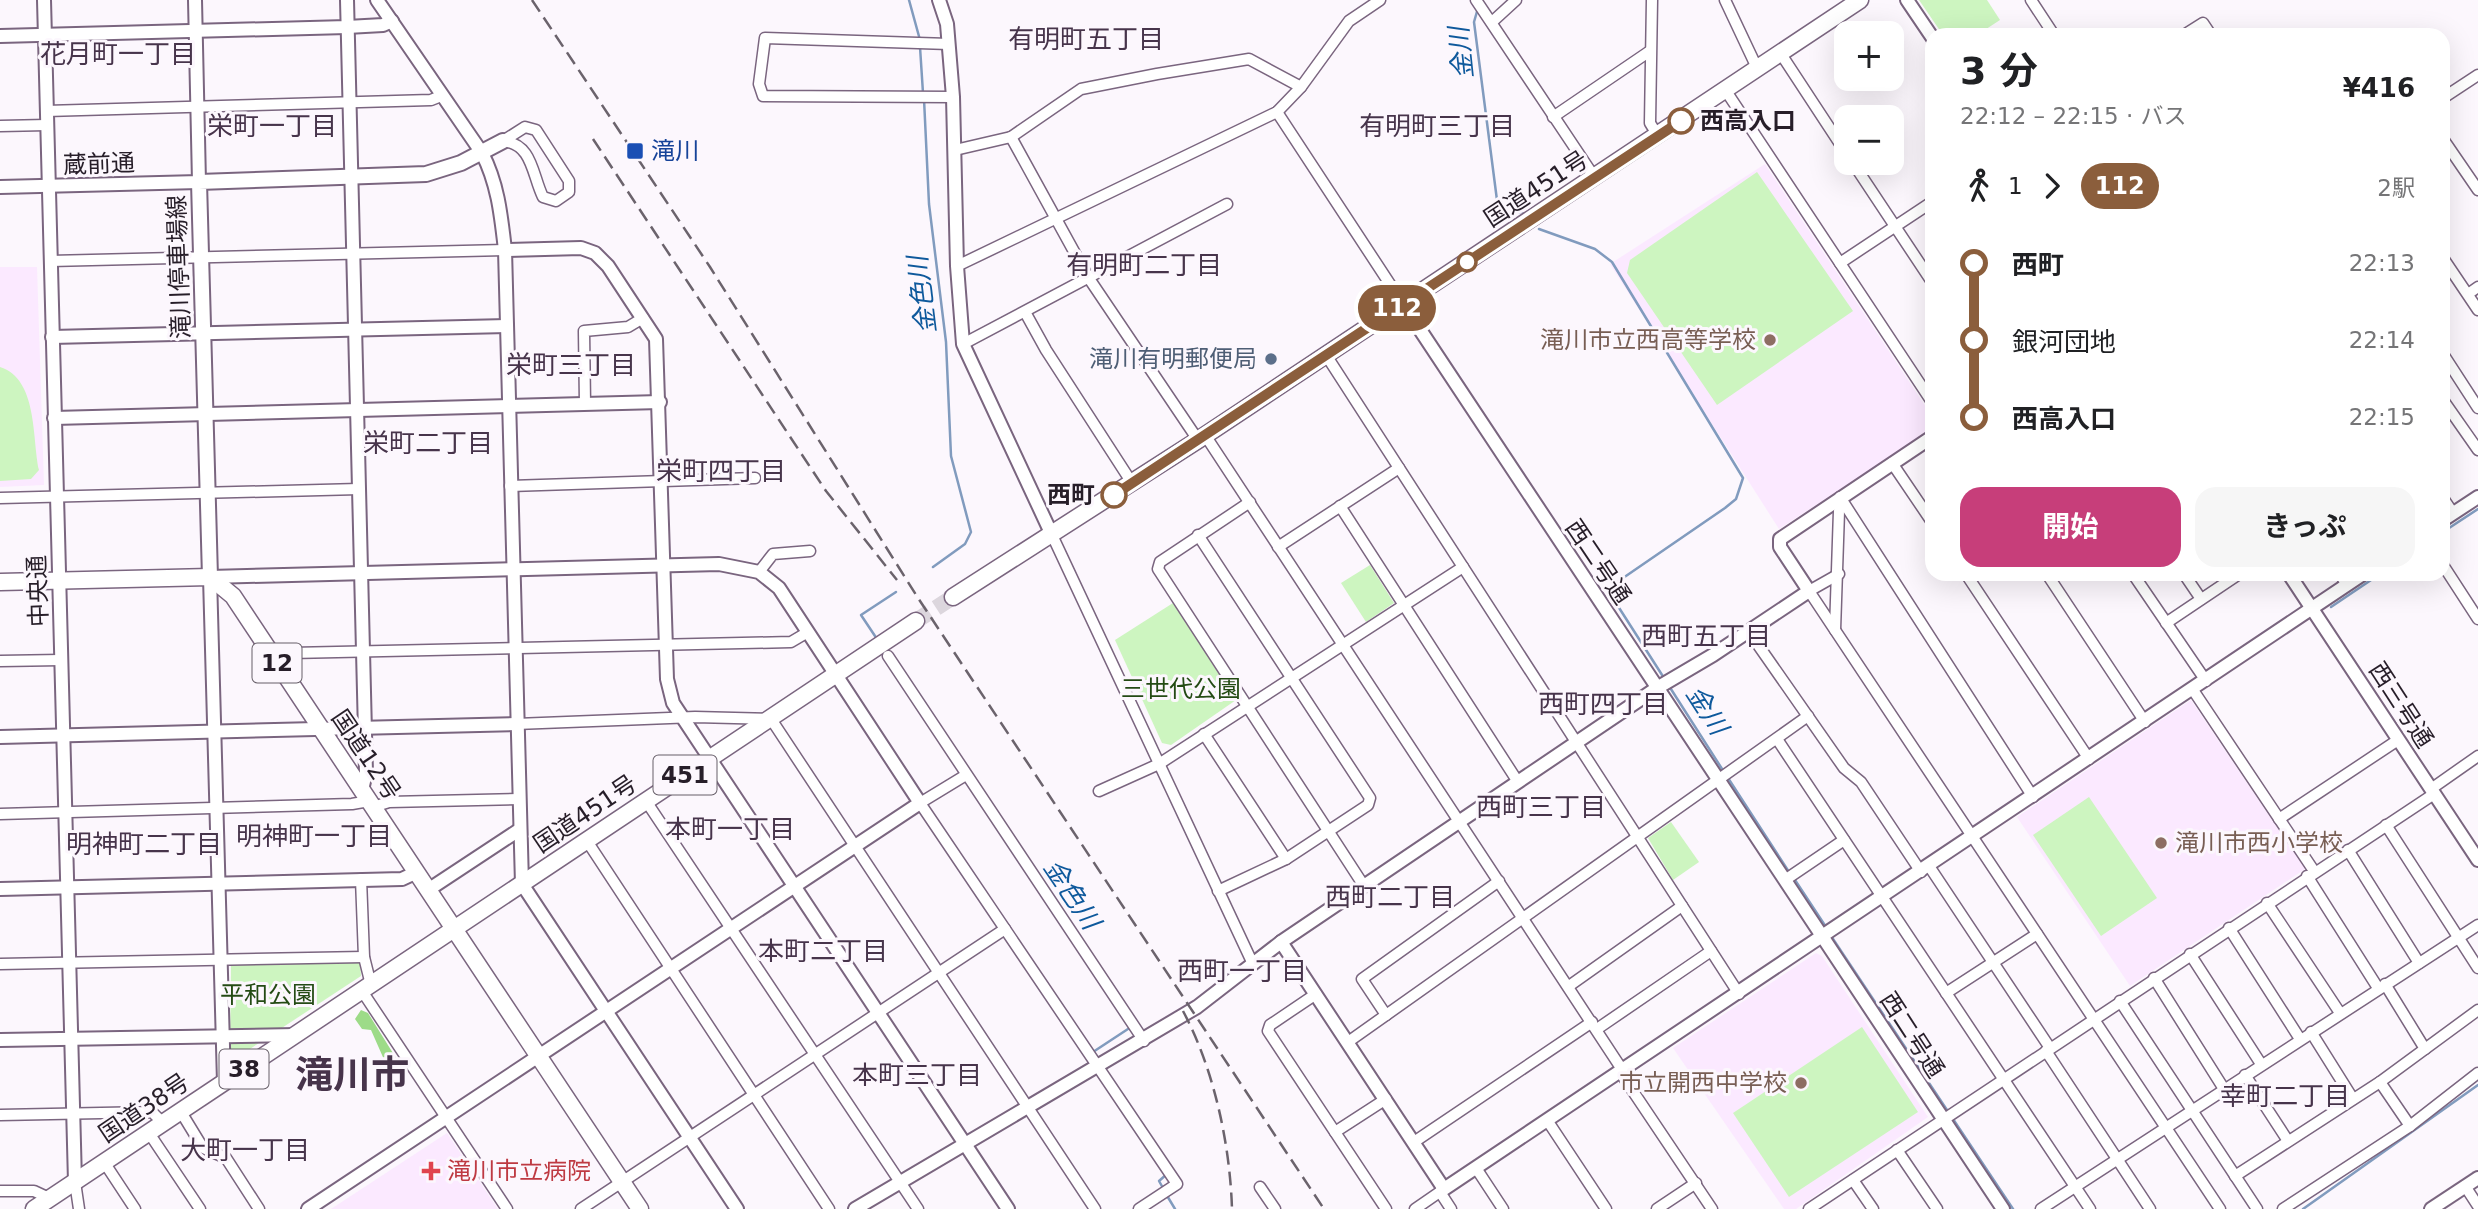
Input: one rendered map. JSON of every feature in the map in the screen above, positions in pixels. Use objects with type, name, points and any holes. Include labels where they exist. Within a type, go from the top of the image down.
[{"type":"highway","name":"国道451号","points":[[953,597],[1201,438],[1860,0]]},
{"type":"highway","points":[[0,582],[210,577]]},
{"type":"highway","name":"国道12号","points":[[210,577],[233,596],[640,1209]]},
{"type":"highway","name":"国道451号","points":[[454,929],[916,621]]},
{"type":"highway","name":"国道38号","points":[[34,1209],[454,929]]},
{"type":"main road","name":"滝川停車場線","points":[[210,577],[200,182],[352,178],[441,171],[482,153],[509,137]]},
{"type":"street","name":"中央通","points":[[44,0],[75,1182]]},
{"type":"street","points":[[195,0],[200,182]]},
{"type":"street","points":[[347,0],[368,799]]},
{"type":"street","points":[[377,0],[482,153],[500,203],[505,250],[522,884],[608,1010],[737,1209]]},
{"type":"street","points":[[939,0],[947,24],[953,97],[957,266],[963,344],[1252,962]]},
{"type":"street","points":[[957,266],[1277,112],[1301,86],[1349,21],[1380,0]]},
{"type":"street","points":[[1476,0],[1595,178]]},
{"type":"street","points":[[1492,22],[1516,0]]},
{"type":"street","points":[[1652,0],[1650,122],[1658,136]]},
{"type":"street","points":[[1725,0],[1758,70]]},
{"type":"street","points":[[1907,0],[1926,28]]},
{"type":"street","points":[[2031,0],[2049,28]]},
{"type":"street","points":[[0,36],[347,27],[392,22]]},
{"type":"street","points":[[949,44],[765,38],[759,84],[762,96],[953,97]]},
{"type":"street","points":[[1553,117],[1650,51]]},
{"type":"street","points":[[1781,54],[1834,135]]},
{"type":"street","points":[[955,150],[1011,137],[1081,89],[1233,61],[1257,61],[1301,86]]},
{"type":"street","points":[[2450,93],[2478,75]]},
{"type":"street","points":[[1726,91],[1925,392]]},
{"type":"street","points":[[46,111],[432,100],[442,96]]},
{"type":"street","name":"西二号通","points":[[1277,112],[2003,1209]]},
{"type":"street","points":[[0,126],[47,125]]},
{"type":"street","points":[[525,127],[536,130],[569,181],[569,192],[563,198],[556,201],[543,197],[527,154],[509,137],[525,127]]},
{"type":"street","points":[[1011,137],[1054,221],[1088,277],[1201,438],[1250,502],[1713,1209]]},
{"type":"street","points":[[2450,149],[2478,190]]},
{"type":"street","points":[[1861,175],[1925,272]]},
{"type":"street","name":"蔵前通","points":[[0,187],[200,182]]},
{"type":"street","points":[[963,344],[1227,204]]},
{"type":"street","points":[[1840,264],[1925,207]]},
{"type":"street","points":[[50,261],[570,248],[591,251],[608,266],[658,344],[668,691],[682,720],[1007,1209]]},
{"type":"street","points":[[2450,268],[2478,310]]},
{"type":"street","points":[[2468,295],[2478,287]]},
{"type":"street","points":[[1025,312],[1046,350],[1132,483]]},
{"type":"street","points":[[585,404],[584,331],[628,327],[643,318]]},
{"type":"street","points":[[52,337],[507,326]]},
{"type":"street","points":[[1325,355],[1739,993]]},
{"type":"street","points":[[2450,365],[2478,408]]},
{"type":"street","points":[[54,418],[660,402]]},
{"type":"street","points":[[2450,410],[2478,450]]},
{"type":"street","points":[[1925,442],[1842,500],[1780,539],[1780,547],[2220,1209]]},
{"type":"street","points":[[1892,463],[1925,512]]},
{"type":"street","points":[[1278,547],[1399,468]]},
{"type":"street","points":[[510,486],[755,478]]},
{"type":"street","points":[[0,498],[359,489]]},
{"type":"street","points":[[2450,516],[2478,497]]},
{"type":"street","points":[[1835,631],[1839,511],[1842,500]]},
{"type":"street","points":[[1842,500],[2033,797]]},
{"type":"street","points":[[1250,502],[1160,562],[1158,569],[1364,886]]},
{"type":"street","points":[[1340,506],[1518,782]]},
{"type":"street","points":[[1198,536],[1370,798],[1368,805],[1286,859],[1218,891]]},
{"type":"street","points":[[759,572],[773,554],[810,551]]},
{"type":"street","points":[[224,1082],[210,577],[733,564],[759,572],[779,588],[920,803],[1177,1184],[1139,1209]]},
{"type":"street","points":[[1099,791],[1158,764],[1464,567]]},
{"type":"street","points":[[855,1209],[1144,1041],[1218,992],[1252,962],[1281,942],[1657,688],[1839,574]]},
{"type":"street","points":[[2450,576],[2478,619]]},
{"type":"street","points":[[1971,581],[2090,759]]},
{"type":"street","points":[[2052,581],[2145,722]]},
{"type":"street","points":[[2138,581],[2206,681]]},
{"type":"street","points":[[2189,581],[2201,599]]},
{"type":"street","points":[[2166,623],[2228,581]]},
{"type":"street","name":"西三号通","points":[[2293,581],[2478,860]]},
{"type":"street","points":[[1415,1209],[2193,690],[2312,608],[2341,581]]},
{"type":"street","points":[[276,661],[290,653],[791,642],[808,632]]},
{"type":"street","points":[[1749,632],[1844,768],[1861,782],[1994,962],[2150,1209]]},
{"type":"street","points":[[888,656],[1144,1041]]},
{"type":"street","points":[[0,662],[61,660]]},
{"type":"street","points":[[2193,690],[2279,819],[2382,986],[2425,1049]]},
{"type":"street","points":[[0,737],[750,716],[771,719],[1095,1209]]},
{"type":"street","points":[[1348,1042],[1808,716]]},
{"type":"street","points":[[1204,734],[1286,859]]},
{"type":"street","points":[[1777,739],[2090,1209]]},
{"type":"street","points":[[2279,819],[2398,740]]},
{"type":"street","points":[[1809,1209],[2386,825],[2478,756]]},
{"type":"street","points":[[308,1209],[855,844],[966,775]]},
{"type":"street","points":[[0,814],[352,804],[368,799],[389,802],[519,799]]},
{"type":"street","points":[[646,801],[918,1209]]},
{"type":"street","points":[[2386,825],[2478,968]]},
{"type":"street","points":[[428,890],[519,830]]},
{"type":"street","points":[[1785,880],[1844,839]]},
{"type":"street","points":[[587,841],[829,1209]]},
{"type":"street","points":[[2348,850],[2419,963]]},
{"type":"street","points":[[0,889],[402,879],[417,872]]},
{"type":"street","points":[[361,879],[366,988],[446,1118],[507,1209]]},
{"type":"street","points":[[1386,1015],[1362,979],[1500,881]]},
{"type":"street","points":[[2267,902],[2340,1013]]},
{"type":"street","points":[[1569,986],[1682,906]]},
{"type":"street","points":[[2041,1209],[2478,925]]},
{"type":"street","points":[[2230,928],[2300,1039]]},
{"type":"street","points":[[581,1209],[1005,929]]},
{"type":"street","points":[[1946,993],[2036,934]]},
{"type":"street","points":[[1281,942],[1414,1142],[1451,1209]]},
{"type":"street","points":[[1414,1142],[1712,951]]},
{"type":"street","points":[[2190,954],[2261,1064]]},
{"type":"street","points":[[0,964],[364,957]]},
{"type":"street","points":[[2154,978],[2224,1088]]},
{"type":"street","points":[[1316,994],[1270,1026],[1268,1031],[1386,1209]]},
{"type":"street","points":[[2120,1000],[2190,1111],[2235,1176],[2252,1207]]},
{"type":"street","points":[[2235,1176],[2380,1082],[2478,1010]]},
{"type":"street","points":[[2311,1032],[2353,1099]]},
{"type":"street","points":[[0,1040],[296,1034]]},
{"type":"street","points":[[2284,1209],[2410,1126],[2478,1073]]},
{"type":"street","points":[[2245,1075],[2288,1141]]},
{"type":"street","points":[[2380,1082],[2410,1126]]},
{"type":"street","points":[[1335,1132],[1386,1099]]},
{"type":"street","points":[[0,1115],[152,1112],[163,1123]]},
{"type":"street","points":[[181,1112],[203,1148],[226,1158],[260,1209]]},
{"type":"street","points":[[1546,1120],[1606,1209]]},
{"type":"street","points":[[149,1133],[200,1209]]},
{"type":"street","points":[[1897,1150],[1937,1209]]},
{"type":"street","points":[[104,1162],[135,1209]]},
{"type":"street","points":[[1476,1168],[1503,1209]]},
{"type":"street","points":[[2431,1209],[2478,1178]]},
{"type":"street","points":[[1853,1180],[1873,1209]]},
{"type":"street","points":[[75,1182],[79,1209]]},
{"type":"street","points":[[1657,1209],[1696,1183]]},
{"type":"street","points":[[2465,1186],[2478,1206]]},
{"type":"street","points":[[1260,1187],[1275,1209]]},
{"type":"street","points":[[0,1191],[34,1191],[49,1198]]},
{"type":"shaded area","name":"滝川市立西高等学校","points":[[1765,164],[1925,405],[1925,435],[1779,529],[1610,264]]},
{"type":"shaded area","points":[[0,267],[37,267],[44,485],[0,487]]},
{"type":"shaded area","name":"滝川市西小学校","points":[[2191,700],[2305,869],[2130,986],[2017,817]]},
{"type":"shaded area","name":"市立開西中学校","points":[[1816,953],[1822,956],[1928,1117],[1796,1209],[1784,1209],[1673,1048]]},
{"type":"shaded area","name":"滝川市立病院","points":[[447,1133],[498,1209],[331,1209]]},
{"type":"green space","points":[[1919,0],[1987,0],[2000,20],[1988,28],[1938,28]]},
{"type":"green space","points":[[1757,172],[1853,311],[1717,405],[1627,273],[1630,260]]},
{"type":"green space","points":[[0,367],[12,374],[27,396],[39,470],[31,479],[0,481]]},
{"type":"green space","points":[[1370,565],[1394,603],[1366,622],[1341,583]]},
{"type":"green space","name":"三世代公園","points":[[1173,603],[1236,700],[1171,745],[1162,743],[1115,640]]},
{"type":"green space","points":[[2089,797],[2157,898],[2101,936],[2033,835]]},
{"type":"green space","points":[[1671,822],[1699,862],[1673,880],[1648,838]]},
{"type":"green space","name":"平和公園","points":[[360,959],[361,976],[230,1062],[231,961]]},
{"type":"green space","points":[[361,1010],[368,1013],[396,1058],[386,1064],[371,1030],[362,1029],[355,1019]]},
{"type":"green space","points":[[1862,1027],[1918,1112],[1789,1197],[1733,1113]]},
{"type":"waterway","name":"金色川","points":[[909,0],[920,40]]},
{"type":"waterway","name":"金川","points":[[1478,8],[1474,22],[1498,208],[1508,213],[1522,212]]},
{"type":"waterway","name":"金色川","points":[[920,47],[923,93]]},
{"type":"waterway","name":"金色川","points":[[924,99],[929,204],[946,342],[951,456],[971,532],[965,544],[933,567]]},
{"type":"waterway","name":"金川","points":[[1539,229],[1595,249],[1612,262],[1743,478],[1736,499],[1725,508],[1607,589],[1664,678]]},
{"type":"waterway","points":[[2450,527],[2478,509]]},
{"type":"waterway","points":[[2331,607],[2370,581]]},
{"type":"waterway","name":"金色川","points":[[877,639],[861,615],[896,592]]},
{"type":"waterway","name":"金川","points":[[1669,686],[1724,772]]},
{"type":"waterway","name":"金川","points":[[1728,778],[1789,872]]},
{"type":"waterway","name":"金川","points":[[1793,877],[1826,927]]},
{"type":"waterway","name":"金川","points":[[1831,936],[2013,1209]]},
{"type":"waterway","name":"金色川","points":[[1113,986],[1136,1023]]},
{"type":"waterway","name":"金色川","points":[[1093,1052],[1131,1027]]},
{"type":"waterway","points":[[2303,1209],[2478,1085]]},
{"type":"waterway","name":"金色川","points":[[1163,1188],[1159,1181],[1167,1174]]},
{"type":"waterway","name":"金色川","points":[[1166,1194],[1175,1209]]},
{"type":"tunnel","points":[[916,621],[953,597]]},
{"type":"railway","points":[[532,0],[710,267],[918,598],[1324,1209]]},
{"type":"railway","points":[[593,139],[826,491],[897,580]]},
{"type":"railway","points":[[1183,1011],[1212,1082],[1224,1133],[1232,1209]]},
{"type":"bus line","name":"112","points":[[1114,495],[1681,121]]},
{"type":"place","name":"西高入口","points":[[1681,121]]},
{"type":"place","name":"滝川","points":[[635,151]]},
{"type":"place","name":"滝川市立西高等学校","points":[[1770,340]]},
{"type":"place","name":"滝川有明郵便局","points":[[1271,359]]},
{"type":"place","name":"西町","points":[[1114,495]]},
{"type":"place","name":"滝川市西小学校","points":[[2161,843]]},
{"type":"place","name":"市立開西中学校","points":[[1801,1083]]},
{"type":"place","name":"滝川市立病院","points":[[431,1171]]},
{"type":"district","name":"有明町五丁目","points":[[1086,39]]},
{"type":"district","name":"花月町一丁目","points":[[118,54]]},
{"type":"district","name":"栄町一丁目","points":[[272,126]]},
{"type":"district","name":"有明町三丁目","points":[[1437,126]]},
{"type":"district","name":"有明町二丁目","points":[[1144,265]]},
{"type":"district","name":"栄町三丁目","points":[[571,365]]},
{"type":"district","name":"栄町二丁目","points":[[428,443]]},
{"type":"district","name":"栄町四丁目","points":[[721,471]]},
{"type":"district","name":"西町五丁目","points":[[1706,636]]},
{"type":"district","name":"西町四丁目","points":[[1603,704]]},
{"type":"district","name":"西町三丁目","points":[[1541,807]]},
{"type":"district","name":"本町一丁目","points":[[730,829]]},
{"type":"district","name":"明神町一丁目","points":[[314,836]]},
{"type":"district","name":"明神町二丁目","points":[[144,844]]},
{"type":"district","name":"西町二丁目","points":[[1390,897]]},
{"type":"district","name":"本町二丁目","points":[[823,951]]},
{"type":"district","name":"西町一丁目","points":[[1242,971]]},
{"type":"district","name":"滝川市","points":[[352,1075]]},
{"type":"district","name":"本町三丁目","points":[[917,1075]]},
{"type":"district","name":"幸町二丁目","points":[[2285,1096]]},
{"type":"district","name":"大町一丁目","points":[[245,1150]]}]
